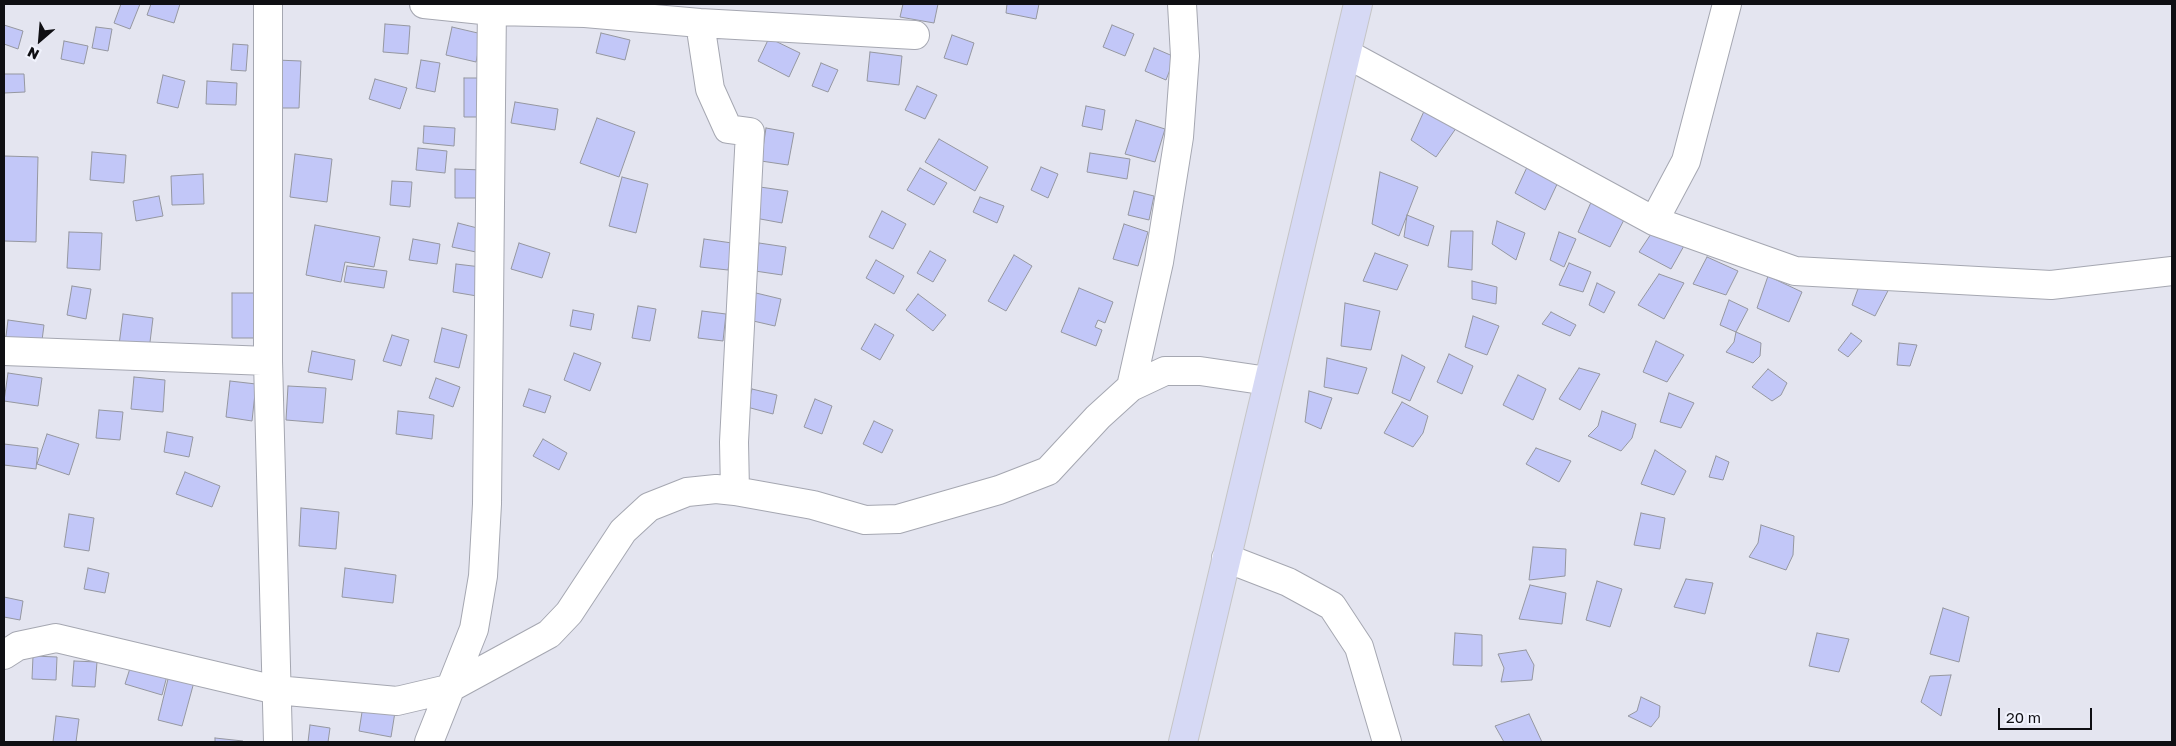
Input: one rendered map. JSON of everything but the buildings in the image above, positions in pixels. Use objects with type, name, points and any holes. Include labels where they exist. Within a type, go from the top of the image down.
[{"type":"main road","points":[[1183,742],[1358,4]]},
{"type":"street","points":[[268,4],[268,362],[278,742]]},
{"type":"street","points":[[424,4],[585,13],[700,23],[731,14],[915,35]]},
{"type":"street","points":[[1131,387],[1159,262],[1179,137],[1185,56],[1182,4]]},
{"type":"street","points":[[1654,221],[1686,161],[1727,4]]},
{"type":"street","points":[[429,742],[448,689],[474,629],[483,576],[487,504],[492,7]]},
{"type":"street","points":[[700,23],[710,89],[728,129],[750,132],[734,442],[735,491]]},
{"type":"street","points":[[1347,54],[1654,221],[1795,271],[2051,285],[2172,271]]},
{"type":"street","points":[[4,352],[268,362]]},
{"type":"street","points":[[4,655],[18,646],[56,638],[276,690],[397,701],[448,689],[549,634],[569,613],[623,531],[649,507],[687,492],[735,491],[813,505],[865,520],[898,519],[1000,490],[1048,471],[1098,417],[1131,387],[1165,371],[1200,371],[1268,381]]},
{"type":"street","points":[[1226,558],[1288,582],[1332,606],[1359,647],[1387,742]]}]
